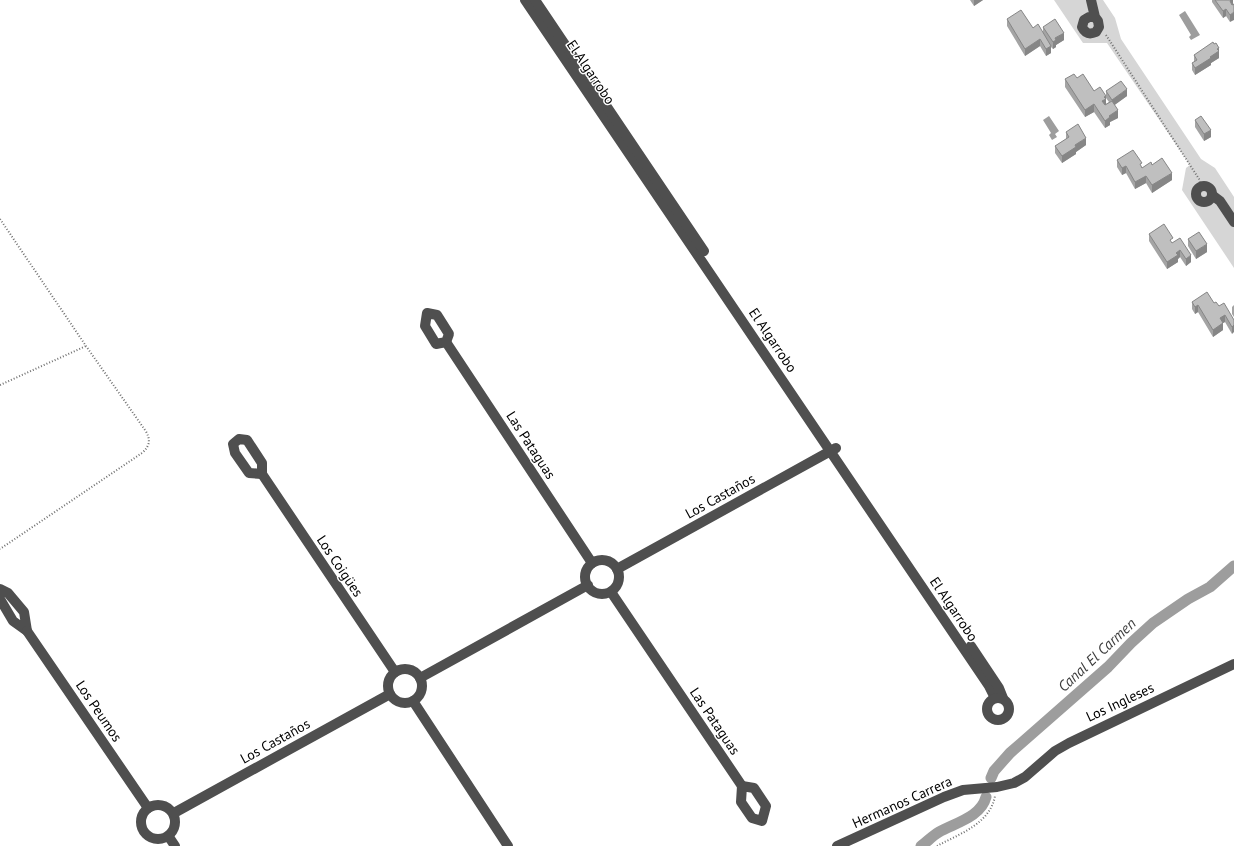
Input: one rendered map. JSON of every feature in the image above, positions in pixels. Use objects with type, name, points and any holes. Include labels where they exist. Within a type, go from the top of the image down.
[{"type":"street","name":"El Algarrobo","points":[[525,0],[999,688],[999,698]]},
{"type":"street","name":"El Algarrobo","points":[[535,0],[833,449]]},
{"type":"street","points":[[1091,0],[1094,17],[1098,21],[1099,27],[1096,32],[1089,34],[1082,27],[1084,20],[1089,17],[1094,17]]},
{"type":"street","points":[[1201,186],[1209,187],[1211,189],[1211,198],[1206,202],[1197,199],[1195,196],[1196,190],[1201,186]]},
{"type":"street","points":[[1212,195],[1220,200],[1234,222]]},
{"type":"street","name":"Las Pataguas","points":[[446,342],[592,563]]},
{"type":"street","name":"Los Castaños","points":[[617,569],[833,449]]},
{"type":"street","name":"Los Coigües","points":[[262,474],[395,672]]},
{"type":"street","points":[[606,560],[617,569],[619,579],[618,584],[611,592],[606,594],[598,594],[588,586],[586,582],[586,573],[592,563],[606,560]]},
{"type":"street","points":[[420,678],[588,586]]},
{"type":"street","points":[[0,589],[8,593],[24,612],[27,631]]},
{"type":"street","name":"Las Pataguas","points":[[611,592],[742,786]]},
{"type":"street","points":[[0,599],[12,621],[27,631]]},
{"type":"street","name":"Los Peumos","points":[[27,631],[148,808]]},
{"type":"street","name":"Los Ingleses","points":[[1025,777],[1055,751],[1069,743],[1234,664]]},
{"type":"street","points":[[404,669],[413,671],[420,678],[422,691],[414,701],[404,703],[400,702],[390,694],[388,684],[395,672],[404,669]]},
{"type":"street","name":"Los Castaños","points":[[174,814],[390,694]]},
{"type":"street","points":[[414,701],[508,846]]},
{"type":"street","name":"Hermanos Carrera","points":[[837,846],[944,797],[963,790],[997,787],[1014,783],[1025,777]]},
{"type":"street","points":[[162,805],[171,810],[174,814],[176,826],[169,837],[159,840],[150,838],[146,835],[141,826],[142,816],[148,808],[162,805]]},
{"type":"street","points":[[169,837],[175,846]]},
{"type":"path","points":[[1099,27],[1177,144],[1199,179],[1201,186]]},
{"type":"path","points":[[0,219],[149,438],[149,444],[142,453],[0,549]]},
{"type":"path","points":[[0,386],[86,346]]},
{"type":"path","points":[[938,846],[970,828],[983,818],[990,810],[995,799],[997,787]]},
{"type":"shaded area","points":[[1054,0],[1103,0],[1115,18],[1121,39],[1201,159],[1215,168],[1234,197],[1234,268],[1182,190],[1186,168],[1190,165],[1107,43],[1083,43]]},
{"type":"shaded area","points":[[1185,11],[1200,35],[1191,40],[1189,37],[1191,35],[1179,15]]},
{"type":"shaded area","points":[[1049,116],[1059,131],[1055,134],[1057,137],[1052,140],[1049,135],[1051,133],[1043,120]]},
{"type":"building","points":[[1215,0],[1231,0],[1232,5],[1234,4],[1234,12],[1230,15],[1226,9],[1223,11]]},
{"type":"building","points":[[1021,10],[1033,28],[1038,24],[1051,46],[1046,49],[1040,39],[1025,49],[1007,19]]},
{"type":"building","points":[[1055,19],[1064,33],[1055,38],[1056,40],[1053,42],[1043,27]]},
{"type":"building","points":[[1213,42],[1214,44],[1216,43],[1219,51],[1195,68],[1192,63],[1197,60],[1194,55]]},
{"type":"building","points":[[1074,74],[1077,78],[1083,74],[1094,91],[1100,87],[1106,96],[1104,97],[1106,99],[1102,101],[1105,105],[1112,101],[1118,110],[1109,116],[1110,117],[1105,121],[1094,104],[1085,110],[1065,79]]},
{"type":"building","points":[[1121,81],[1127,89],[1112,100],[1106,91]]},
{"type":"building","points":[[1201,116],[1211,130],[1204,134],[1195,120]]},
{"type":"building","points":[[1078,124],[1086,138],[1062,156],[1055,146],[1069,137],[1066,132]]},
{"type":"building","points":[[1133,150],[1142,163],[1140,164],[1142,168],[1151,162],[1152,165],[1162,158],[1172,173],[1152,185],[1146,176],[1135,182],[1126,166],[1122,168],[1117,160]]},
{"type":"building","points":[[1164,224],[1173,238],[1170,240],[1172,243],[1180,238],[1191,255],[1186,259],[1180,250],[1176,253],[1178,255],[1167,262],[1149,234]]},
{"type":"building","points":[[1199,232],[1207,244],[1196,251],[1188,239]]},
{"type":"building","points":[[1207,292],[1214,303],[1216,302],[1219,306],[1224,303],[1234,320],[1234,325],[1232,327],[1225,315],[1220,318],[1223,323],[1213,330],[1198,305],[1195,307],[1192,302]]},
{"type":"waterway","name":"Canal El Carmen","points":[[991,778],[994,771],[1010,753],[1108,667],[1153,623],[1188,599],[1210,587],[1234,566]]},
{"type":"waterway","name":"Canal El Carmen","points":[[921,846],[934,835],[967,819],[979,810],[986,797]]}]
